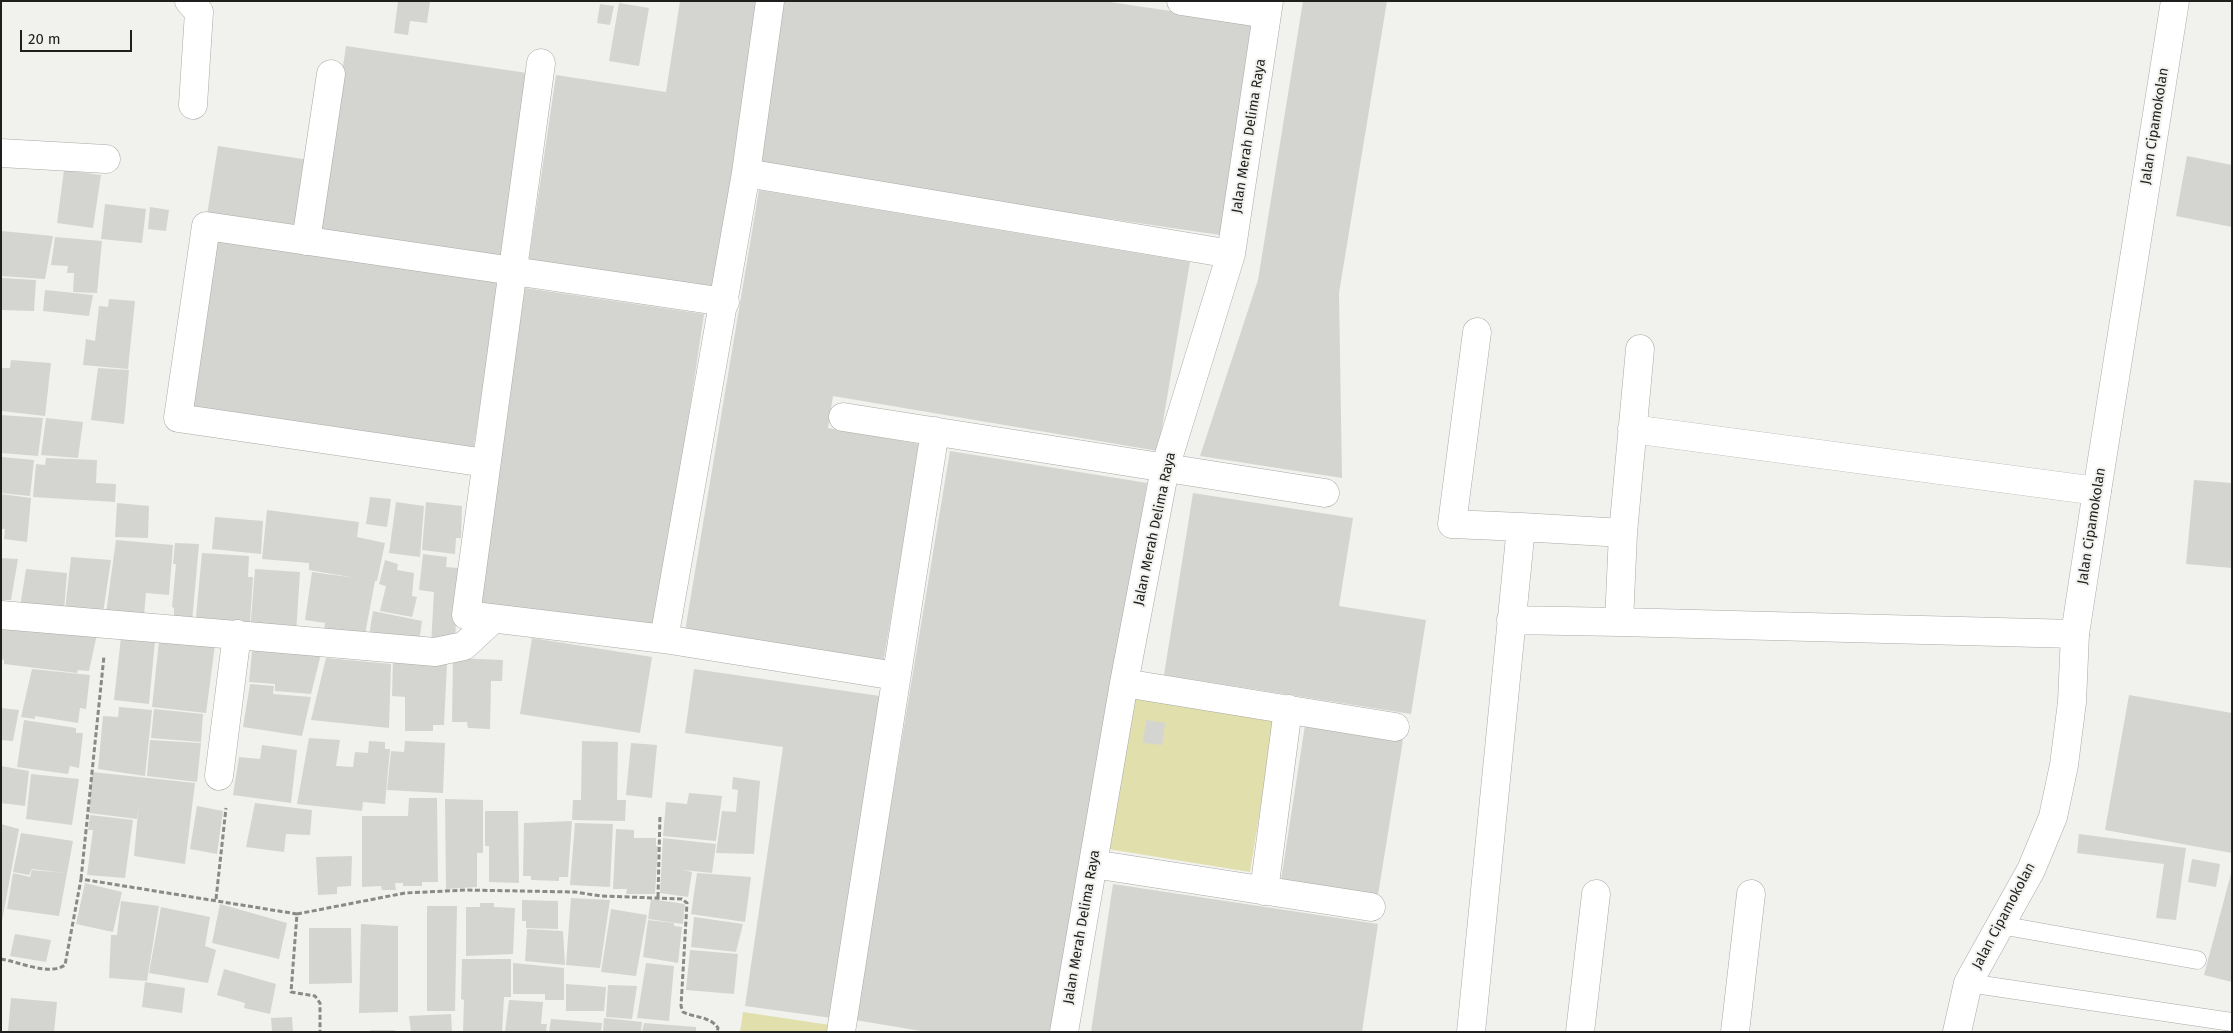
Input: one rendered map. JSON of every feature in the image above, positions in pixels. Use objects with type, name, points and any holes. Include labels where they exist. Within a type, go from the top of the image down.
[{"type":"street","points":[[189,1],[199,12],[193,105]]},
{"type":"street","points":[[664,639],[725,302],[746,173],[770,1]]},
{"type":"street","points":[[1181,1],[1268,8]]},
{"type":"street","name":"Jalan Cipamokolan","points":[[1957,1032],[1968,983],[2031,870],[2053,817],[2064,765],[2072,702],[2075,634],[2096,491],[2175,1]]},
{"type":"street","name":"Jalan Merah Delima Raya","points":[[1064,1032],[1124,683],[1165,468],[1231,254],[1268,8]]},
{"type":"street","points":[[541,63],[466,615],[664,639],[896,676]]},
{"type":"street","points":[[306,241],[331,74]]},
{"type":"street","points":[[1,153],[106,159]]},
{"type":"street","points":[[746,173],[1231,254]]},
{"type":"street","points":[[486,463],[178,418],[206,226],[725,302]]},
{"type":"street","points":[[1477,332],[1452,524],[1623,533]]},
{"type":"street","points":[[1619,622],[1623,533],[1640,349]]},
{"type":"street","points":[[843,417],[1325,493]]},
{"type":"street","points":[[1632,429],[2096,491]]},
{"type":"street","points":[[847,1031],[896,676],[935,431]]},
{"type":"street","points":[[1471,1032],[1521,527]]},
{"type":"street","points":[[1,615],[435,652],[464,646],[493,619]]},
{"type":"street","points":[[1511,620],[2075,634]]},
{"type":"street","points":[[219,776],[237,634]]},
{"type":"street","points":[[1124,683],[1396,727]]},
{"type":"street","points":[[1264,891],[1288,710]]},
{"type":"street","points":[[1093,864],[1371,908]]},
{"type":"street","points":[[1580,1032],[1596,894]]},
{"type":"street","points":[[1735,1032],[1751,894]]},
{"type":"lane","points":[[2000,925],[2198,960]]},
{"type":"lane","points":[[1968,983],[2232,1022]]},
{"type":"path","points":[[1,959],[51,969],[60,969],[65,964],[81,879],[107,623]]},
{"type":"path","points":[[216,899],[226,804],[219,776]]},
{"type":"path","points":[[658,897],[660,815]]},
{"type":"path","points":[[81,879],[216,899],[297,914],[404,893],[465,890],[575,892],[602,896],[682,899],[687,903],[681,1006],[683,1012],[690,1016],[708,1019],[715,1023],[718,1028],[717,1032]]},
{"type":"path","points":[[297,914],[291,992],[315,996],[320,1003],[320,1032]]},
{"type":"green space","points":[[1134,696],[1275,719],[1250,872],[1108,849]]},
{"type":"green space","points":[[743,1012],[830,1025],[829,1032],[740,1032]]},
{"type":"building","points":[[398,1],[430,1],[427,23],[410,21],[408,35],[394,33]]},
{"type":"building","points":[[680,1],[760,1],[717,293],[528,266],[556,75],[666,92]]},
{"type":"building","points":[[780,1],[1103,1],[1252,23],[1220,235],[756,167]]},
{"type":"building","points":[[1303,1],[1387,1],[1339,293],[1342,478],[1200,456],[1258,280]]},
{"type":"building","points":[[619,3],[649,8],[639,66],[609,61]]},
{"type":"building","points":[[600,4],[614,6],[610,25],[597,23]]},
{"type":"building","points":[[346,46],[527,73],[500,260],[318,233]]},
{"type":"building","points":[[218,146],[309,160],[298,229],[207,215]]},
{"type":"building","points":[[2187,156],[2232,165],[2232,227],[2176,216]]},
{"type":"building","points":[[64,170],[101,175],[93,228],[57,223]]},
{"type":"building","points":[[759,190],[1190,262],[1158,451],[833,396],[828,428],[920,444],[883,664],[685,631]]},
{"type":"building","points":[[105,204],[146,209],[142,243],[101,239]]},
{"type":"building","points":[[150,207],[169,210],[166,231],[148,229]]},
{"type":"building","points":[[2,231],[53,236],[45,279],[1,276]]},
{"type":"building","points":[[55,237],[102,241],[97,293],[73,292],[74,273],[67,273],[68,266],[51,265]]},
{"type":"building","points":[[216,240],[499,281],[473,452],[190,411]]},
{"type":"building","points":[[1,278],[36,280],[34,311],[1,310]]},
{"type":"building","points":[[525,288],[704,314],[657,629],[478,602]]},
{"type":"building","points":[[45,290],[93,295],[89,316],[43,311]]},
{"type":"building","points":[[109,299],[135,301],[128,369],[83,365],[86,339],[95,341],[99,306],[108,307]]},
{"type":"building","points":[[11,360],[51,363],[45,416],[1,411],[1,368],[10,368]]},
{"type":"building","points":[[98,368],[129,370],[124,424],[91,420]]},
{"type":"building","points":[[1,415],[43,418],[38,456],[1,453]]},
{"type":"building","points":[[46,418],[83,422],[78,458],[41,455]]},
{"type":"building","points":[[950,451],[1147,483],[1056,1032],[927,1032],[855,1020]]},
{"type":"building","points":[[1,457],[34,460],[30,496],[1,493]]},
{"type":"building","points":[[46,458],[97,460],[96,483],[116,484],[115,502],[33,497],[36,464],[45,465]]},
{"type":"building","points":[[2194,480],[2232,483],[2232,568],[2186,564]]},
{"type":"building","points":[[1193,493],[1353,518],[1339,606],[1426,620],[1411,714],[1164,675]]},
{"type":"building","points":[[1,494],[31,498],[27,542],[4,539],[5,529],[1,529]]},
{"type":"building","points":[[370,497],[391,499],[387,527],[366,524]]},
{"type":"building","points":[[396,502],[424,506],[420,557],[389,553]]},
{"type":"building","points":[[426,502],[462,506],[461,538],[456,538],[455,554],[422,550]]},
{"type":"building","points":[[117,503],[149,506],[148,538],[115,537]]},
{"type":"building","points":[[267,510],[359,522],[357,537],[385,543],[377,581],[375,581],[363,645],[322,642],[325,623],[305,620],[312,572],[356,578],[309,570],[309,563],[262,559]]},
{"type":"building","points":[[215,517],[263,521],[261,554],[212,549]]},
{"type":"building","points":[[116,540],[173,545],[169,595],[146,593],[144,615],[106,613]]},
{"type":"building","points":[[175,543],[199,544],[192,622],[174,622],[174,608],[172,607],[176,564],[173,564]]},
{"type":"building","points":[[202,553],[249,556],[248,577],[253,577],[250,622],[223,620],[195,627]]},
{"type":"building","points":[[423,554],[447,557],[446,567],[458,568],[455,646],[431,645],[434,592],[419,590]]},
{"type":"building","points":[[71,557],[111,560],[103,613],[65,610]]},
{"type":"building","points":[[1,558],[18,559],[11,600],[3,600],[3,603],[1,603]]},
{"type":"building","points":[[385,560],[398,564],[397,570],[414,573],[412,596],[417,597],[412,617],[380,611],[386,586],[379,584]]},
{"type":"building","points":[[26,569],[67,573],[64,611],[20,607]]},
{"type":"building","points":[[255,569],[300,572],[296,634],[250,632]]},
{"type":"building","points":[[373,611],[422,621],[418,650],[368,642]]},
{"type":"building","points":[[1,627],[97,634],[89,671],[78,670],[77,673],[4,664],[4,660],[1,659]]},
{"type":"building","points":[[121,637],[155,641],[149,704],[114,700]]},
{"type":"building","points":[[532,638],[652,657],[640,733],[520,714]]},
{"type":"building","points":[[159,641],[215,645],[206,713],[152,707]]},
{"type":"building","points":[[253,642],[322,650],[311,694],[275,691],[275,684],[249,682]]},
{"type":"building","points":[[326,658],[391,664],[389,728],[311,720]]},
{"type":"building","points":[[393,658],[416,659],[416,664],[447,664],[444,725],[433,725],[433,731],[405,731],[405,697],[392,696]]},
{"type":"building","points":[[453,658],[503,660],[502,681],[491,681],[490,729],[468,728],[467,722],[452,722]]},
{"type":"building","points":[[32,669],[90,675],[86,709],[80,708],[78,723],[35,716],[35,719],[21,717]]},
{"type":"building","points":[[694,669],[880,696],[832,1018],[745,1006],[783,747],[685,733]]},
{"type":"building","points":[[250,684],[274,686],[273,694],[311,697],[302,736],[243,727]]},
{"type":"building","points":[[2129,695],[2232,713],[2232,853],[2105,830]]},
{"type":"building","points":[[119,707],[152,710],[145,776],[98,769],[103,716],[118,717]]},
{"type":"building","points":[[1,708],[19,710],[13,741],[1,740]]},
{"type":"building","points":[[154,709],[203,714],[201,742],[151,738]]},
{"type":"building","points":[[24,720],[76,728],[76,733],[83,733],[79,768],[70,766],[68,774],[17,767]]},
{"type":"building","points":[[1146,720],[1165,723],[1162,745],[1143,743]]},
{"type":"building","points":[[1305,725],[1403,740],[1378,895],[1281,880]]},
{"type":"building","points":[[309,738],[340,740],[336,766],[353,767],[355,752],[368,753],[369,741],[385,742],[385,749],[390,749],[385,804],[363,802],[362,811],[297,804]]},
{"type":"building","points":[[150,740],[201,743],[197,782],[147,776]]},
{"type":"building","points":[[405,741],[445,743],[443,793],[387,790],[391,751],[404,752]]},
{"type":"building","points":[[582,741],[618,742],[617,800],[626,800],[625,821],[572,820],[573,800],[581,800]]},
{"type":"building","points":[[631,743],[657,745],[652,798],[626,795]]},
{"type":"building","points":[[262,745],[297,750],[291,803],[233,795],[239,757],[260,759]]},
{"type":"building","points":[[1,766],[29,771],[25,806],[1,803]]},
{"type":"building","points":[[92,772],[195,783],[185,864],[134,856],[139,801],[137,819],[89,813]]},
{"type":"building","points":[[31,774],[79,779],[72,825],[26,819]]},
{"type":"building","points":[[733,777],[760,781],[754,854],[716,853],[722,811],[736,812],[738,790],[732,789]]},
{"type":"building","points":[[689,793],[722,796],[716,841],[663,836],[666,802],[687,804]]},
{"type":"building","points":[[409,798],[437,798],[438,882],[422,882],[422,886],[403,886],[403,883],[395,883],[396,890],[382,890],[381,886],[362,887],[362,816],[408,816]]},
{"type":"building","points":[[445,799],[483,800],[483,853],[477,853],[477,887],[446,889]]},
{"type":"building","points":[[255,803],[312,810],[310,835],[286,834],[284,852],[246,847]]},
{"type":"building","points":[[197,806],[223,811],[217,854],[190,849]]},
{"type":"building","points":[[485,811],[518,811],[519,883],[489,882],[489,846],[485,846]]},
{"type":"building","points":[[90,815],[133,820],[125,878],[87,875],[93,830],[88,830]]},
{"type":"building","points":[[572,821],[568,877],[559,877],[559,881],[531,880],[531,876],[523,876],[524,823]]},
{"type":"building","points":[[575,823],[613,824],[610,887],[570,885]]},
{"type":"building","points":[[1,824],[19,829],[2,921],[1,921]]},
{"type":"building","points":[[616,829],[634,830],[634,838],[656,838],[656,846],[658,846],[655,894],[626,894],[627,889],[613,889]]},
{"type":"building","points":[[21,833],[73,841],[59,916],[7,909],[13,873],[30,877],[32,870],[65,873],[32,869],[29,875],[13,872]]},
{"type":"building","points":[[2079,834],[2186,848],[2176,920],[2156,918],[2164,864],[2077,853]]},
{"type":"building","points":[[663,838],[716,844],[712,873],[683,870],[692,872],[688,897],[660,893]]},
{"type":"building","points":[[352,856],[351,886],[337,887],[337,894],[318,895],[316,857]]},
{"type":"building","points":[[2192,859],[2220,864],[2216,887],[2188,882]]},
{"type":"building","points":[[2232,870],[2232,982],[2204,975]]},
{"type":"building","points":[[697,873],[751,877],[745,922],[691,914]]},
{"type":"building","points":[[85,883],[122,892],[113,932],[76,924]]},
{"type":"building","points":[[1113,884],[1378,924],[1362,1032],[1091,1032]]},
{"type":"building","points":[[571,898],[610,900],[600,968],[566,965]]},
{"type":"building","points":[[651,899],[685,904],[683,924],[648,919]]},
{"type":"building","points":[[522,900],[558,901],[558,929],[526,928],[526,921],[522,921]]},
{"type":"building","points":[[121,901],[159,906],[147,981],[109,978],[111,935],[117,935]]},
{"type":"building","points":[[480,903],[494,903],[494,907],[515,908],[513,954],[466,956],[466,907],[480,907]]},
{"type":"building","points":[[220,904],[287,923],[279,959],[212,943]]},
{"type":"building","points":[[427,906],[457,906],[455,1011],[427,1011]]},
{"type":"building","points":[[161,907],[210,917],[205,946],[216,950],[208,983],[149,973]]},
{"type":"building","points":[[611,909],[647,915],[636,976],[601,972]]},
{"type":"building","points":[[694,917],[743,924],[736,952],[691,947]]},
{"type":"building","points":[[648,920],[674,923],[674,926],[682,927],[678,963],[643,957]]},
{"type":"building","points":[[361,924],[398,926],[398,1012],[359,1013]]},
{"type":"building","points":[[309,928],[351,928],[352,983],[309,984]]},
{"type":"building","points":[[527,929],[563,931],[565,965],[525,961]]},
{"type":"building","points":[[15,934],[51,940],[46,962],[10,956]]},
{"type":"building","points":[[690,950],[738,954],[734,994],[686,990]]},
{"type":"building","points":[[462,959],[511,959],[511,997],[504,997],[502,1032],[463,1032],[464,1000],[461,999]]},
{"type":"building","points":[[513,963],[564,968],[564,1000],[545,1000],[545,994],[513,994]]},
{"type":"building","points":[[646,963],[674,966],[669,1021],[637,1018]]},
{"type":"building","points":[[224,969],[276,984],[270,1014],[244,1008],[245,1003],[217,995]]},
{"type":"building","points":[[145,982],[185,988],[182,1013],[142,1007]]},
{"type":"building","points":[[566,984],[606,987],[604,1011],[566,1011]]},
{"type":"building","points":[[608,985],[637,986],[632,1019],[606,1017]]},
{"type":"building","points":[[11,998],[57,1002],[54,1032],[8,1031]]},
{"type":"building","points":[[509,1000],[543,1002],[541,1024],[547,1024],[546,1032],[505,1032]]},
{"type":"building","points":[[451,1014],[452,1032],[411,1032],[409,1016]]},
{"type":"building","points":[[292,1017],[293,1032],[272,1032],[271,1018]]},
{"type":"building","points":[[604,1018],[642,1022],[641,1032],[603,1032]]},
{"type":"building","points":[[551,1019],[602,1023],[601,1032],[549,1032]]},
{"type":"building","points":[[644,1023],[696,1027],[696,1032],[642,1032]]},
{"type":"building","points":[[370,1030],[395,1030],[395,1032],[370,1032]]}]
